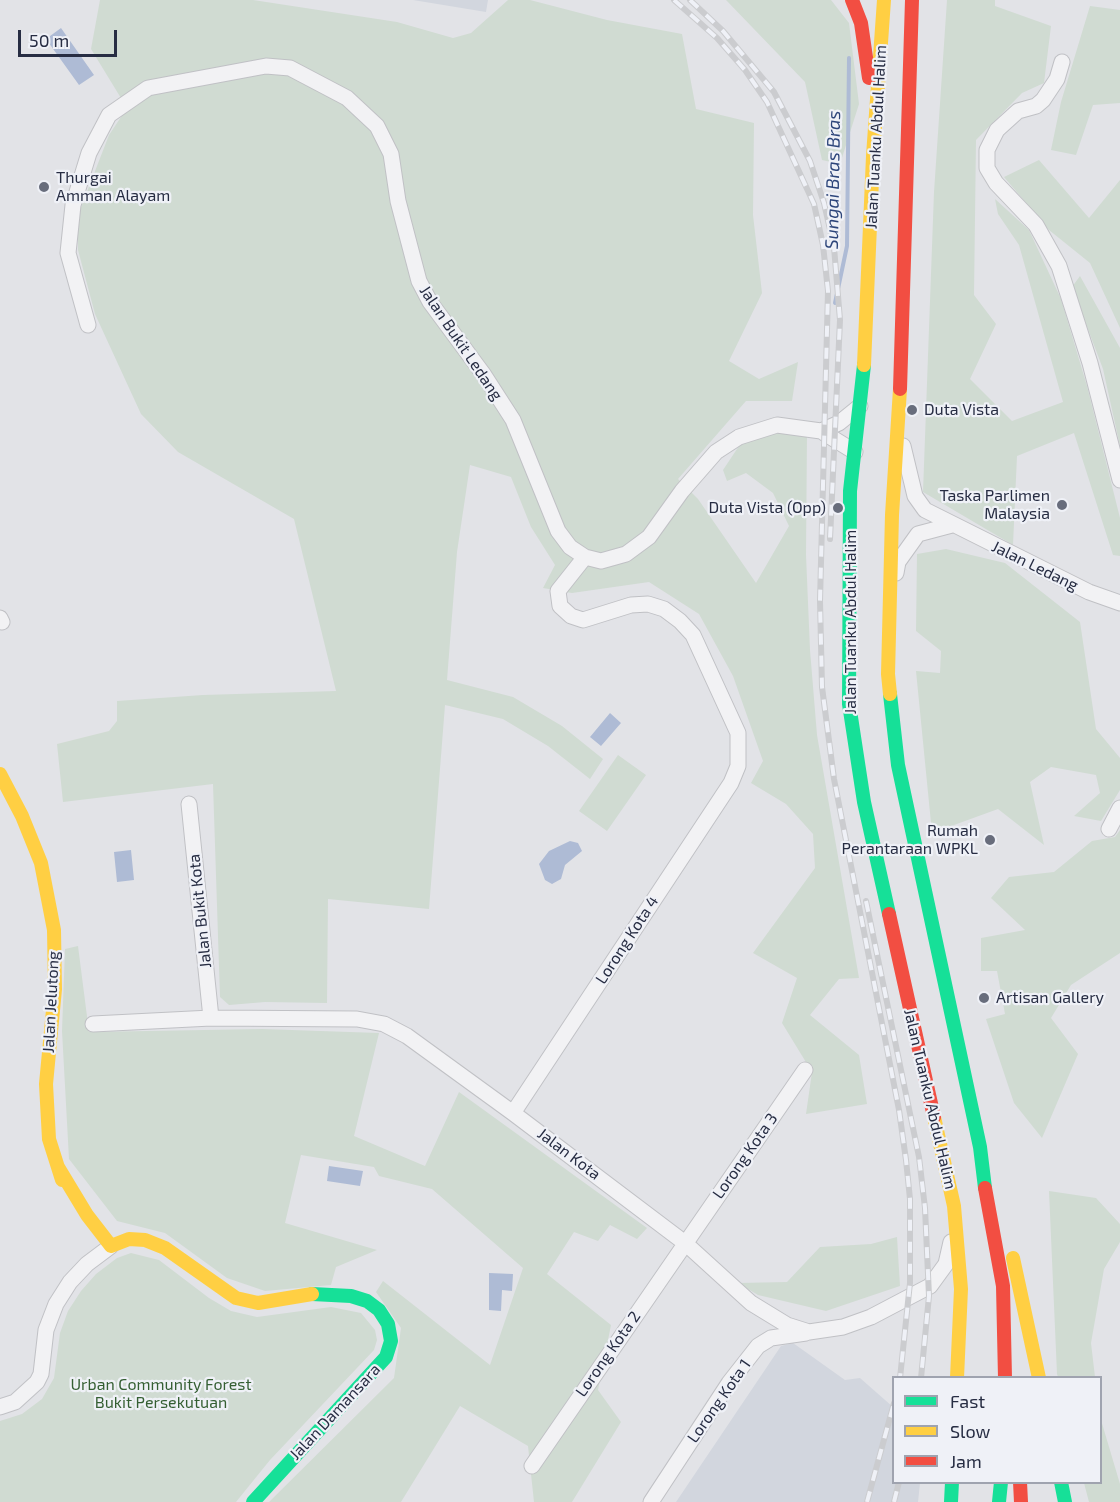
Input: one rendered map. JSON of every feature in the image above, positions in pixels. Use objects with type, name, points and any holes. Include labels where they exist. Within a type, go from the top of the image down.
[{"type":"main road","points":[[852,0],[861,23],[875,116]]},
{"type":"main road","name":"Jalan Tuanku Abdul Halim","points":[[884,0],[875,116],[860,406],[850,491],[849,704],[855,753],[954,1206],[961,1289],[957,1376]]},
{"type":"main road","name":"Jalan Tuanku Abdul Halim","points":[[912,1],[900,410],[892,515],[888,674],[898,765],[980,1147],[986,1196],[1003,1286],[1005,1376]]},
{"type":"main road","name":"Jalan Jelutong","points":[[0,774],[22,816],[41,863],[54,930],[55,989],[46,1084],[49,1139],[68,1201],[106,1249]]},
{"type":"main road","points":[[980,1147],[1002,1209],[1039,1376]]},
{"type":"main road","name":"Jalan Jelutong","points":[[58,1167],[106,1249]]},
{"type":"main road","points":[[76,1196],[104,1224],[129,1239]]},
{"type":"main road","points":[[106,1249],[129,1239]]},
{"type":"main road","name":"Jalan Damansara","points":[[129,1239],[145,1240],[165,1248],[217,1287],[236,1298],[258,1303],[312,1294],[351,1296],[367,1301],[379,1310],[388,1324],[392,1341],[386,1357],[253,1502]]},
{"type":"main road","points":[[1003,1286],[1015,1338],[1017,1376]]},
{"type":"main road","points":[[951,1502],[952,1484]]},
{"type":"main road","points":[[999,1502],[1001,1484]]},
{"type":"main road","points":[[1020,1484],[1021,1502]]},
{"type":"main road","points":[[1061,1484],[1065,1502]]},
{"type":"street","points":[[1062,62],[1057,79],[1042,100],[1036,106],[1018,111],[1004,122],[991,139],[987,150],[987,168],[996,183],[1036,225],[1059,266],[1090,363],[1120,480]]},
{"type":"street","name":"Jalan Bukit Ledang","points":[[88,325],[68,253],[70,233],[73,205],[89,153],[109,116],[148,88],[266,66],[290,69],[328,86],[356,104],[377,126],[391,154],[410,252],[419,281],[430,302],[484,375],[513,420],[558,531],[570,547],[585,557]]},
{"type":"street","points":[[821,431],[839,423],[860,406]]},
{"type":"street","name":"Jalan Ledang","points":[[900,410],[902,444],[915,496],[926,510],[1089,592],[1120,603]]},
{"type":"street","points":[[585,557],[601,561],[626,554],[649,537],[682,491],[716,452],[739,437],[777,425],[821,431],[855,452]]},
{"type":"street","points":[[889,615],[898,562],[909,543],[918,534],[952,525]]},
{"type":"street","name":"Lorong Kota 4","points":[[513,1113],[725,793],[738,766],[738,733],[693,635],[680,621],[664,609],[648,604],[631,605],[583,620],[571,616],[560,606],[558,591],[585,557]]},
{"type":"street","name":"Jalan Bukit Kota","points":[[189,804],[211,1018]]},
{"type":"street","points":[[1109,829],[1120,808]]},
{"type":"street","name":"Jalan Kota","points":[[93,1024],[211,1018],[357,1019],[384,1024],[406,1036],[513,1113],[685,1243],[751,1303],[787,1325],[809,1332]]},
{"type":"street","name":"Lorong Kota 3","points":[[685,1243],[805,1070]]},
{"type":"street","points":[[809,1332],[843,1326],[871,1317],[930,1286],[946,1264],[954,1206]]},
{"type":"street","name":"Lorong Kota 2","points":[[531,1466],[685,1243]]},
{"type":"street","points":[[0,1407],[15,1402],[37,1382],[46,1330],[53,1310],[70,1282],[106,1249]]},
{"type":"street","name":"Lorong Kota 1","points":[[651,1502],[729,1383],[758,1346],[771,1338],[809,1332]]},
{"type":"shaded area","points":[[413,0],[488,0],[486,12]]},
{"type":"shaded area","points":[[793,1343],[845,1380],[860,1378],[892,1406],[892,1484],[920,1484],[918,1502],[676,1502],[781,1346]]},
{"type":"green space","points":[[100,0],[253,0],[397,22],[453,38],[471,33],[508,0],[530,0],[607,20],[682,34],[696,109],[754,123],[753,215],[762,293],[729,361],[759,379],[798,362],[792,401],[746,401],[678,479],[698,499],[756,583],[789,526],[773,493],[746,473],[727,481],[723,470],[739,446],[766,433],[807,434],[806,555],[810,650],[817,735],[859,978],[839,979],[810,1015],[859,1055],[867,1104],[806,1114],[812,1072],[782,1023],[797,978],[753,953],[815,868],[813,834],[786,804],[751,783],[763,761],[733,676],[699,614],[649,582],[572,593],[543,588],[555,565],[531,527],[511,477],[470,465],[457,552],[447,680],[513,697],[562,726],[603,759],[590,779],[548,746],[503,719],[445,705],[429,909],[328,899],[327,1003],[265,1002],[229,1005],[220,997],[213,784],[63,802],[57,744],[109,731],[117,721],[117,701],[203,695],[336,691],[294,519],[178,452],[141,414],[95,314],[78,250],[78,215],[109,135],[127,108],[91,49]]},
{"type":"green space","points":[[726,0],[831,0],[849,23],[859,104],[840,164],[822,160],[805,82]]},
{"type":"green space","points":[[947,0],[995,0],[995,6],[1051,26],[1044,83],[1022,93],[976,140],[974,295],[996,324],[970,379],[1012,421],[1063,402],[1019,245],[998,214],[995,199],[1029,230],[1061,299],[1087,386],[1120,518],[1120,556],[1113,555],[1074,433],[1017,456],[1013,545],[923,492],[934,192]]},
{"type":"green space","points":[[1090,6],[1120,10],[1120,103],[1093,105],[1076,155],[1051,150],[1061,102]]},
{"type":"green space","points":[[1039,160],[1089,218],[1120,180],[1120,328],[1090,263],[1049,230],[1004,177]]},
{"type":"green space","points":[[1080,276],[1120,348],[1120,446],[1103,369],[1072,287]]},
{"type":"green space","points":[[946,549],[1005,563],[1080,622],[1096,729],[1120,758],[1120,790],[1101,821],[1074,816],[1100,793],[1096,775],[1051,767],[1030,782],[1044,845],[998,809],[932,833],[916,671],[940,673],[941,651],[916,631],[917,554]]},
{"type":"green space","points":[[618,755],[646,775],[607,831],[579,811]]},
{"type":"green space","points":[[1120,830],[1120,953],[1071,985],[1051,1018],[1078,1054],[1042,1138],[1014,1103],[986,1019],[1005,1014],[997,971],[981,971],[981,938],[1025,930],[991,898],[1009,877],[1054,872],[1092,841],[1115,837]]},
{"type":"green space","points":[[78,946],[89,1032],[262,1029],[379,1033],[354,1136],[425,1166],[459,1092],[647,1228],[637,1239],[610,1225],[598,1241],[574,1232],[547,1274],[611,1325],[598,1390],[621,1422],[572,1502],[534,1502],[528,1446],[460,1406],[401,1502],[269,1502],[394,1378],[401,1328],[376,1292],[383,1281],[490,1365],[523,1268],[432,1189],[379,1176],[374,1167],[301,1155],[285,1223],[377,1250],[336,1267],[331,1285],[265,1291],[227,1278],[165,1233],[117,1221],[69,1159],[62,1031],[65,949]]},
{"type":"green space","points":[[1049,1191],[1096,1198],[1120,1224],[1120,1242],[1104,1269],[1091,1343],[1095,1376],[1058,1376]]},
{"type":"green space","points":[[897,1237],[900,1286],[826,1311],[758,1295],[738,1283],[787,1282],[820,1247],[871,1244]]},
{"type":"green space","name":"Urban Community Forest Bukit Persekutuan","points":[[131,1253],[159,1260],[209,1298],[231,1311],[257,1317],[331,1307],[361,1313],[375,1330],[377,1340],[374,1350],[270,1460],[236,1502],[0,1502],[0,1421],[22,1414],[42,1399],[54,1378],[60,1333],[68,1311],[96,1274],[117,1258]]},
{"type":"green space","points":[[1102,1423],[1120,1484],[1120,1502],[1089,1502],[1084,1484],[1102,1484]]},
{"type":"water","points":[[61,28],[94,75],[79,85],[46,39]]},
{"type":"water","points":[[610,713],[621,723],[601,746],[590,737]]},
{"type":"water","points":[[570,841],[578,843],[582,851],[565,865],[561,879],[552,884],[545,880],[539,864],[549,851]]},
{"type":"water","points":[[131,850],[134,880],[117,882],[114,852]]},
{"type":"water","points":[[329,1166],[363,1171],[360,1186],[327,1181]]},
{"type":"water","points":[[489,1273],[513,1274],[512,1291],[502,1290],[501,1311],[489,1310]]},
{"type":"waterway","name":"Sungai Bras Bras","points":[[835,303],[847,246],[849,58]]},
{"type":"railway","points":[[674,0],[717,38],[745,70],[767,102],[814,204],[823,245],[828,291],[820,601],[822,687],[834,779],[899,1110],[906,1160],[910,1199],[910,1283],[900,1376]]},
{"type":"railway","points":[[690,0],[723,31],[774,92],[810,161],[824,203],[834,247],[840,320],[830,539]]},
{"type":"railway","points":[[866,901],[919,1157],[925,1208],[929,1296],[921,1376]]},
{"type":"railway","points":[[867,1502],[892,1410]]},
{"type":"railway","points":[[894,1502],[898,1484]]},
{"type":"traffic: fast","points":[[864,365],[850,491],[849,704],[864,802],[889,914]]},
{"type":"traffic: fast","points":[[890,694],[898,765],[980,1147],[985,1188]]},
{"type":"traffic: fast","points":[[253,1502],[386,1357],[391,1341],[388,1324],[379,1310],[367,1301],[351,1296],[312,1294]]},
{"type":"traffic: fast","points":[[951,1502],[952,1484]]},
{"type":"traffic: fast","points":[[999,1502],[1001,1484]]},
{"type":"traffic: fast","points":[[1061,1484],[1065,1502]]},
{"type":"traffic: slow","points":[[864,365],[873,156],[884,0]]},
{"type":"traffic: slow","points":[[890,694],[888,674],[892,515],[900,389]]},
{"type":"traffic: slow","points":[[0,774],[22,816],[41,863],[54,930],[55,989],[46,1084],[49,1139],[62,1180]]},
{"type":"traffic: slow","points":[[934,1117],[954,1206],[961,1289],[957,1376]]},
{"type":"traffic: slow","points":[[58,1167],[87,1215],[111,1246],[129,1239],[145,1240],[165,1248],[236,1298],[258,1303],[312,1294]]},
{"type":"traffic: slow","points":[[1013,1258],[1039,1376]]},
{"type":"traffic: jam","points":[[852,0],[861,23],[869,78]]},
{"type":"traffic: jam","points":[[900,389],[912,0]]},
{"type":"traffic: jam","points":[[889,914],[934,1117]]},
{"type":"traffic: jam","points":[[985,1188],[1003,1286],[1005,1376]]},
{"type":"traffic: jam","points":[[1020,1484],[1021,1502]]},
{"type":"place","name":"Thurgai Amman Alayam","points":[[44,187]]},
{"type":"place","name":"Duta Vista","points":[[912,410]]},
{"type":"place","name":"Taska Parlimen Malaysia","points":[[1062,505]]},
{"type":"place","name":"Duta Vista (Opp)","points":[[838,508]]},
{"type":"place","name":"Rumah Perantaraan WPKL","points":[[990,840]]},
{"type":"place","name":"Artisan Gallery","points":[[984,998]]}]
